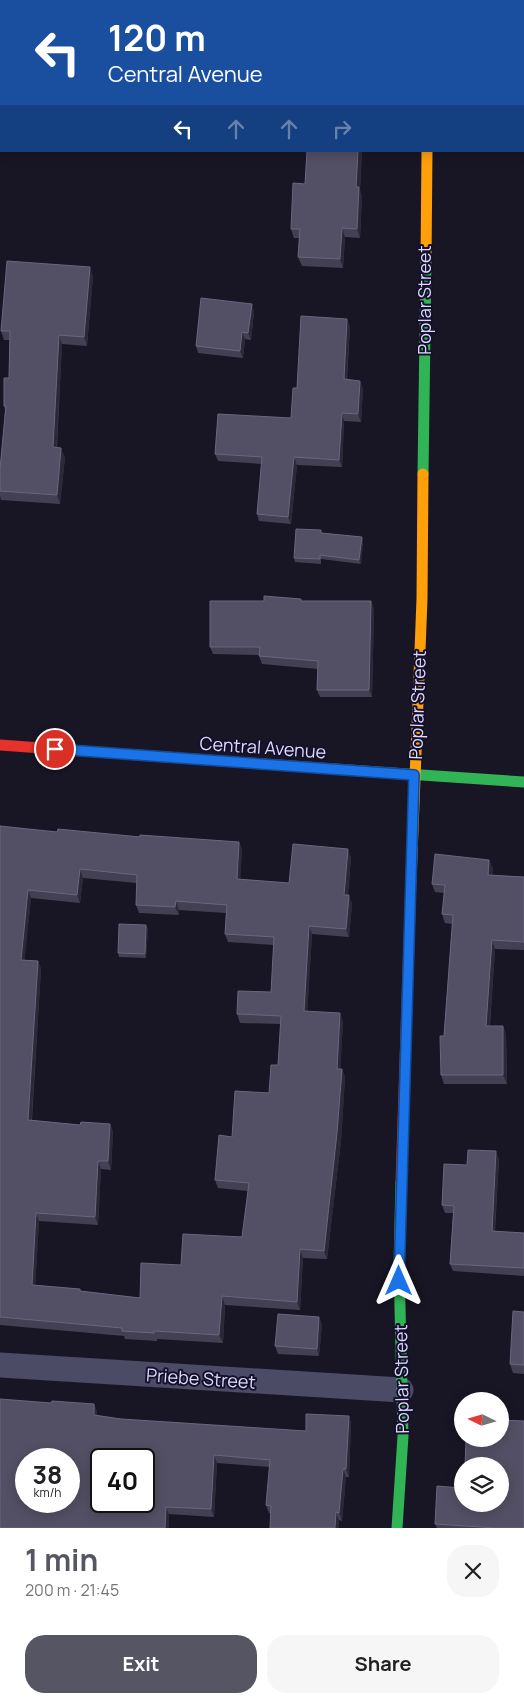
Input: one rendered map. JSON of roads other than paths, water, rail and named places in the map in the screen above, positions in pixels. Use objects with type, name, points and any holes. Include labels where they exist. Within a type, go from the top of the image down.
[{"type":"street","name":"Poplar Street","points":[[397,1528],[403,1436],[399,1264],[414,775],[422,599],[426,152]]},
{"type":"street","name":"Central Avenue","points":[[0,745],[524,782]]},
{"type":"street","name":"Priebe Street","points":[[0,1365],[401,1390]]}]
